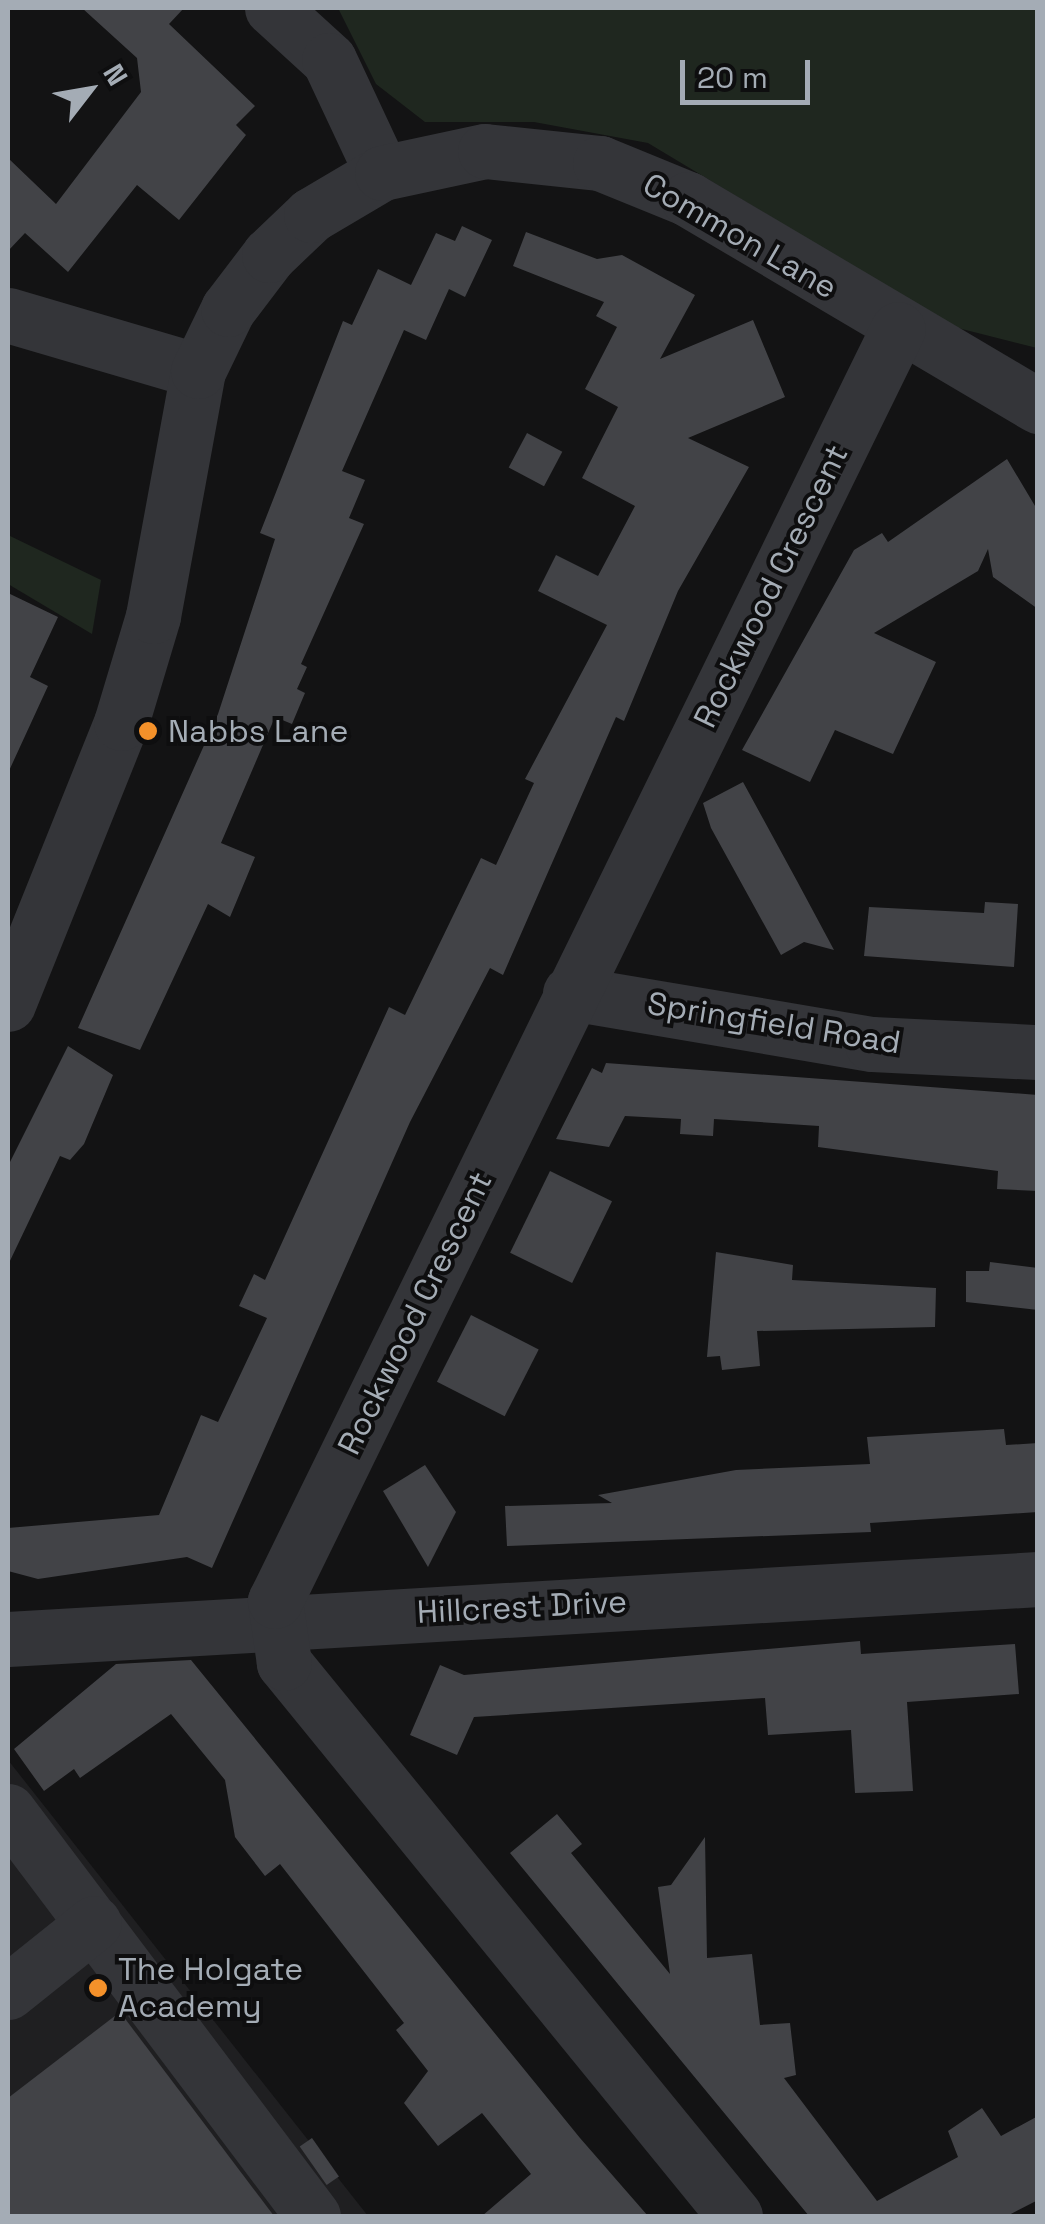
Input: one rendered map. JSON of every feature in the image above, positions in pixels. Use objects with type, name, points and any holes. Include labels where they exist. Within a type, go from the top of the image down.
[{"type":"street","points":[[8,1004],[121,723],[152,616],[198,371],[228,309],[269,255],[310,215],[382,173],[330,60],[272,8]]},
{"type":"street","name":"Common Lane","points":[[382,173],[485,151],[600,163],[688,199],[898,329],[1038,406]]},
{"type":"street","points":[[8,315],[198,371]]},
{"type":"street","name":"Rockwood Crescent","points":[[735,2216],[284,1663],[275,1601],[898,329]]},
{"type":"street","name":"Springfield Road","points":[[570,993],[872,1044],[1038,1052]]},
{"type":"street","name":"Hillcrest Drive","points":[[8,1639],[1038,1579]]},
{"type":"street","points":[[8,1811],[312,2216]]},
{"type":"street","points":[[8,1992],[94,1923]]},
{"type":"shaded area","points":[[338,8],[1037,8],[1037,348],[954,327],[648,143],[534,122],[425,122],[376,84]]},
{"type":"shaded area","points":[[8,535],[101,580],[92,634],[8,584]]},
{"type":"shaded area","name":"The Holgate Academy","points":[[8,1760],[368,2216],[8,2216]]},
{"type":"building","points":[[82,8],[184,8],[169,24],[255,106],[236,125],[246,135],[179,220],[137,185],[68,272],[25,233],[8,251],[8,158],[56,204],[141,92],[137,58]]},
{"type":"building","points":[[462,226],[492,240],[465,297],[449,289],[426,340],[404,330],[342,471],[365,480],[349,518],[364,524],[301,664],[307,667],[297,689],[305,693],[292,724],[275,717],[221,843],[255,857],[230,917],[208,904],[140,1050],[78,1028],[218,714],[275,539],[260,533],[343,321],[352,325],[378,269],[411,285],[436,233],[455,241]]},
{"type":"building","points":[[526,232],[597,259],[622,255],[695,295],[660,359],[753,320],[785,397],[688,438],[749,467],[678,591],[624,721],[616,717],[503,975],[490,968],[410,1122],[212,1568],[187,1557],[38,1579],[8,1571],[8,1528],[159,1515],[201,1415],[218,1422],[267,1318],[239,1306],[254,1274],[265,1280],[389,1007],[405,1015],[481,858],[496,865],[534,783],[525,779],[607,625],[538,591],[556,555],[598,576],[635,506],[582,478],[618,407],[585,389],[617,327],[596,316],[604,302],[513,266]]},
{"type":"building","points":[[527,433],[562,452],[544,486],[509,467]]},
{"type":"building","points":[[1007,459],[1038,511],[1038,609],[993,577],[988,549],[978,571],[874,633],[936,662],[893,754],[835,730],[810,782],[742,750],[854,550],[882,533],[888,542]]},
{"type":"building","points":[[8,593],[58,617],[30,677],[48,686],[8,773]]},
{"type":"building","points":[[743,782],[834,950],[804,942],[781,955],[711,828],[703,803]]},
{"type":"building","points":[[985,902],[1018,904],[1014,967],[864,956],[869,907],[984,913]]},
{"type":"building","points":[[68,1046],[113,1075],[84,1144],[70,1160],[60,1156],[8,1265],[8,1166]]},
{"type":"building","points":[[606,1063],[1038,1095],[1038,1191],[997,1189],[998,1171],[818,1147],[819,1126],[714,1119],[713,1136],[680,1134],[681,1119],[625,1116],[609,1147],[556,1139],[592,1068],[602,1073]]},
{"type":"building","points":[[550,1171],[612,1201],[572,1283],[510,1253]]},
{"type":"building","points":[[716,1252],[793,1265],[792,1280],[936,1288],[935,1327],[757,1331],[760,1366],[722,1370],[720,1356],[707,1357]]},
{"type":"building","points":[[990,1262],[1038,1268],[1038,1310],[966,1302],[966,1271],[989,1271]]},
{"type":"building","points":[[471,1315],[539,1350],[505,1416],[437,1382]]},
{"type":"building","points":[[1004,1429],[1006,1445],[1038,1443],[1038,1512],[870,1523],[871,1532],[507,1546],[505,1506],[612,1503],[598,1495],[736,1470],[870,1464],[867,1437]]},
{"type":"building","points":[[425,1465],[456,1512],[428,1567],[383,1491]]},
{"type":"building","points":[[860,1641],[861,1654],[1015,1644],[1019,1694],[907,1702],[913,1791],[855,1793],[851,1730],[768,1735],[765,1698],[474,1717],[457,1755],[410,1735],[440,1665],[464,1675]]},
{"type":"building","points":[[191,1660],[580,2138],[648,2216],[482,2216],[531,2174],[482,2113],[438,2146],[404,2103],[428,2071],[396,2030],[404,2023],[280,1864],[265,1876],[235,1837],[225,1780],[171,1714],[80,1778],[74,1769],[44,1791],[14,1749],[116,1664]]},
{"type":"building","points":[[557,1814],[582,1844],[571,1853],[670,1974],[658,1887],[671,1885],[705,1837],[707,1958],[752,1954],[760,2025],[790,2023],[796,2075],[784,2078],[877,2201],[958,2157],[948,2131],[982,2108],[1001,2136],[1038,2116],[1038,2200],[1007,2216],[809,2216],[510,1853]]},
{"type":"building","points":[[120,2012],[274,2216],[8,2216],[8,2098]]},
{"type":"building","points":[[312,2138],[339,2177],[327,2185],[300,2147]]},
{"type":"place","name":"Nabbs Lane","points":[[148,731]]},
{"type":"place","name":"The Holgate Academy","points":[[98,1988]]}]
